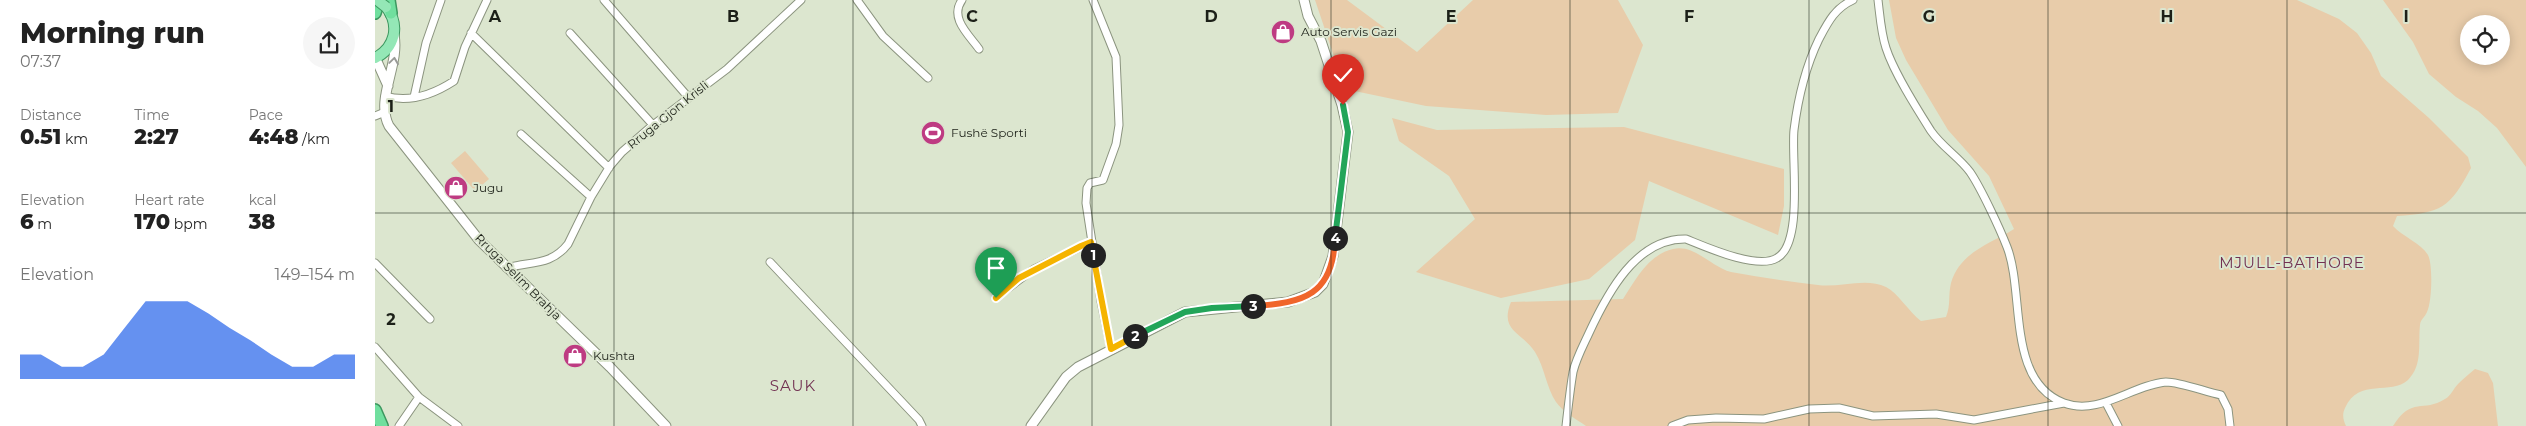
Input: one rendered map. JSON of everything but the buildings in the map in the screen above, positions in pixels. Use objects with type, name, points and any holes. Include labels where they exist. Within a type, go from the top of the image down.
[{"type":"highway","points":[[375,13],[384,4]]},
{"type":"highway","points":[[375,410],[382,426]]},
{"type":"main road","points":[[375,57],[387,49],[394,35],[394,23],[384,4]]},
{"type":"street","points":[[414,97],[426,43],[441,0]]},
{"type":"street","points":[[385,96],[398,99],[414,97],[431,93],[454,81],[471,34],[487,0]]},
{"type":"street","points":[[604,0],[689,98]]},
{"type":"street","name":"Rruga Gjon Krisli","points":[[506,268],[551,259],[561,253],[568,244],[591,197],[609,168],[622,152],[653,125],[727,68],[801,0]]},
{"type":"street","points":[[857,0],[883,36],[928,78]]},
{"type":"street","points":[[962,0],[957,10],[959,19],[979,49]]},
{"type":"street","points":[[1093,0],[1116,57],[1119,125],[1116,144],[1103,180],[1090,183],[1087,188],[1086,202],[1091,242],[1111,349]]},
{"type":"street","points":[[1031,426],[1066,377],[1078,367],[1185,312],[1288,302],[1315,292],[1323,284],[1333,256],[1347,146],[1347,125],[1321,41],[1309,16],[1304,0]]},
{"type":"street","points":[[1566,426],[1573,373],[1579,355],[1609,294],[1631,265],[1645,254],[1678,239],[1686,239],[1733,258],[1767,261],[1777,259],[1784,252],[1789,242],[1793,218],[1794,131],[1799,97],[1808,66],[1828,22],[1837,10],[1853,0]]},
{"type":"street","points":[[1878,0],[1886,48],[1891,60],[1932,133],[1970,173],[2007,247],[2014,280],[2021,341],[2026,358],[2037,381],[2050,394],[2065,403]]},
{"type":"street","points":[[570,33],[653,125]]},
{"type":"street","points":[[471,34],[609,168]]},
{"type":"street","name":"Rruga Selim Brahja","points":[[394,35],[395,54],[385,96],[387,122],[393,131],[479,240],[610,366],[666,426]]},
{"type":"street","points":[[375,57],[388,86]]},
{"type":"street","points":[[375,116],[385,112]]},
{"type":"street","points":[[521,134],[591,197]]},
{"type":"street","points":[[996,298],[1034,269],[1091,242]]},
{"type":"street","points":[[770,262],[919,420],[922,426]]},
{"type":"street","points":[[375,264],[430,319]]},
{"type":"street","points":[[375,347],[419,397],[458,426]]},
{"type":"street","points":[[1672,426],[1688,420],[1716,418],[1765,419],[1809,409],[1839,408],[1873,416],[1936,414],[1974,420],[2065,403],[2082,405],[2106,403],[2125,393],[2167,382],[2221,395],[2228,409],[2230,426]]},
{"type":"street","points":[[399,426],[419,397]]},
{"type":"street","points":[[2106,403],[2118,426]]},
{"type":"shaded area","points":[[1315,0],[1347,0],[1417,52],[1473,0],[1618,0],[1643,45],[1618,113],[1546,115],[1426,106],[1345,89]]},
{"type":"shaded area","points":[[1889,0],[2297,0],[2339,19],[2357,33],[2371,53],[2381,76],[2429,118],[2468,157],[2471,168],[2457,192],[2443,206],[2424,213],[2397,216],[2393,226],[2425,251],[2430,260],[2431,267],[2429,307],[2420,323],[2419,354],[2413,374],[2401,385],[2358,393],[2351,399],[2344,410],[2343,417],[2346,426],[1586,426],[1566,412],[1556,402],[1535,352],[1510,325],[1508,312],[1511,302],[1623,299],[1643,269],[1650,262],[1664,252],[1673,249],[1689,250],[1724,269],[1742,274],[1826,286],[1861,283],[1878,284],[1895,294],[1921,321],[1946,317],[1951,283],[1955,272],[1961,264],[1977,250],[2014,229],[1989,176],[1948,130],[1906,60],[1896,38]]},
{"type":"shaded area","points":[[2383,0],[2526,0],[2526,167],[2497,128],[2429,74],[2413,42]]},
{"type":"shaded area","points":[[1392,118],[1437,130],[1624,127],[1784,169],[1784,206],[1778,235],[1649,181],[1635,240],[1589,279],[1501,298],[1416,272],[1475,219],[1449,176],[1399,141]]},
{"type":"shaded area","points":[[465,151],[489,179],[475,191],[451,163]]},
{"type":"shaded area","points":[[2475,369],[2488,373],[2493,383],[2498,426],[2393,426],[2406,411],[2418,406],[2437,403],[2447,398],[2458,384]]},
{"type":"place","name":"Auto Servis Gazi","points":[[1283,32]]},
{"type":"place","name":"Fushë Sporti","points":[[933,133]]},
{"type":"place","name":"Jugu","points":[[456,188]]},
{"type":"place","name":"Kushta","points":[[575,356]]},
{"type":"district","name":"MJULL-BATHORE","points":[[2292,263]]},
{"type":"district","name":"SAUK","points":[[793,386]]},
{"type":"route","points":[[996,298],[1019,278],[1034,269],[1091,242],[1111,349],[1185,312],[1198,309],[1269,305],[1303,298],[1315,292],[1323,284],[1327,276],[1335,246],[1335,230],[1348,132],[1343,105]]}]
